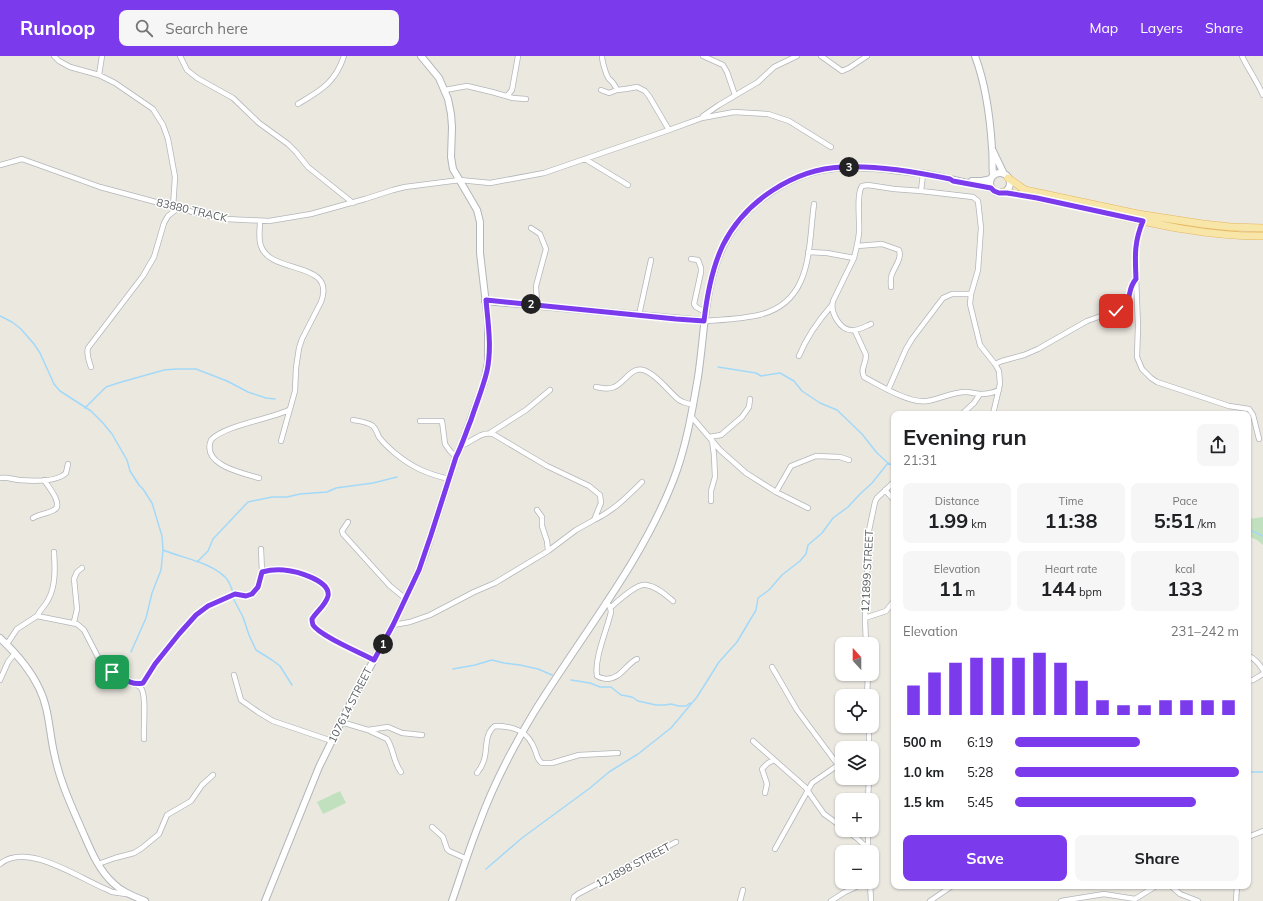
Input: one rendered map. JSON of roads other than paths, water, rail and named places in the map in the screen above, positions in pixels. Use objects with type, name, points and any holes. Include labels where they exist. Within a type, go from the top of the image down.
[{"type":"main road","points":[[1006,176],[1025,190],[1166,219],[1225,227],[1263,228]]},
{"type":"main road","points":[[1003,192],[1199,232],[1225,235],[1263,236]]},
{"type":"street","points":[[54,56],[59,61],[70,67],[99,75],[130,93],[153,109],[163,125],[168,139],[174,171],[176,208],[168,216],[164,223],[154,257],[144,276],[88,348],[87,354],[91,367]]},
{"type":"street","points":[[99,75],[102,56]]},
{"type":"street","points":[[180,56],[185,68],[190,73],[233,98],[253,119],[288,144],[311,170],[353,203]]},
{"type":"street","points":[[298,104],[329,84],[336,75],[344,56]]},
{"type":"street","name":"107614 STREET","points":[[265,901],[314,779],[341,722],[406,599],[426,551],[456,457],[484,383],[487,370],[489,351],[488,321],[480,258],[479,216],[453,169],[451,157],[452,114],[445,90],[439,78],[421,56]]},
{"type":"street","points":[[507,96],[512,90],[518,56]]},
{"type":"street","points":[[602,56],[602,61],[608,78],[613,81],[617,90]]},
{"type":"street","points":[[703,56],[723,65],[735,94]]},
{"type":"street","points":[[702,118],[735,94],[758,82],[774,67],[797,56]]},
{"type":"street","points":[[821,56],[842,70],[849,68],[867,56]]},
{"type":"street","points":[[975,56],[985,89],[993,150],[992,177],[990,184],[991,188]]},
{"type":"street","points":[[1242,56],[1263,95]]},
{"type":"street","points":[[445,90],[467,86],[513,98],[526,99]]},
{"type":"street","points":[[601,90],[609,93],[617,90],[637,87],[645,91],[669,130]]},
{"type":"street","points":[[702,118],[734,112],[768,114],[789,121],[832,147]]},
{"type":"street","name":"83880 TRACK","points":[[1,165],[17,159],[27,160],[45,168],[97,186],[176,208],[226,219],[277,221],[353,203],[393,190],[460,180],[490,183],[544,173],[702,118]]},
{"type":"street","points":[[950,179],[953,181],[991,188],[996,192],[1003,192],[1006,190],[1009,186],[1006,176],[993,150]]},
{"type":"street","points":[[585,159],[628,185]]},
{"type":"street","points":[[452,901],[479,823],[499,777],[522,732],[637,554],[657,518],[673,480],[691,416],[698,376],[705,312],[713,272],[730,232],[759,201],[772,191],[804,174],[829,168],[860,167],[976,181],[992,177],[997,174],[1006,176]]},
{"type":"street","points":[[921,191],[923,174]]},
{"type":"street","points":[[799,356],[805,341],[814,326],[832,305],[837,291],[854,258],[860,221],[859,193],[862,186],[868,185],[973,197],[978,201],[981,228],[978,270],[971,294],[970,304],[980,345],[996,364],[999,371],[999,390],[994,411]]},
{"type":"street","points":[[486,300],[704,321],[766,313],[783,304],[798,288],[802,281],[808,252],[814,204]]},
{"type":"street","points":[[260,221],[260,243],[267,256],[285,265],[315,275],[320,280],[323,289],[321,302],[299,348],[295,391],[281,440]]},
{"type":"street","points":[[1143,221],[1136,240],[1135,252],[1138,326],[1137,358],[1141,367],[1157,382],[1229,406],[1249,409],[1250,411]]},
{"type":"street","points":[[532,228],[540,234],[546,249],[536,286],[537,305]]},
{"type":"street","points":[[857,246],[882,244],[899,250],[899,260],[891,275],[891,287]]},
{"type":"street","points":[[808,252],[827,253],[854,258]]},
{"type":"street","points":[[691,259],[698,260],[701,268],[694,304],[696,308],[705,312]]},
{"type":"street","points":[[639,315],[651,260]]},
{"type":"street","points":[[996,364],[1002,360],[1024,355],[1038,349],[1087,321],[1121,309],[1128,302],[1134,281],[1136,279]]},
{"type":"street","points":[[888,390],[906,349],[943,298],[952,294],[971,294]]},
{"type":"street","points":[[832,305],[833,313],[837,320],[847,329],[855,330],[871,324]]},
{"type":"street","points":[[855,330],[866,355],[862,370],[864,377],[888,390],[924,402],[958,393],[967,392],[980,394],[992,393],[999,390]]},
{"type":"street","points":[[596,387],[605,389],[614,388],[634,371],[641,369],[651,374],[679,400],[693,404]]},
{"type":"street","points":[[461,446],[480,435],[490,433],[526,410],[550,390]]},
{"type":"street","points":[[965,411],[974,403],[980,394]]},
{"type":"street","points":[[711,439],[724,433],[742,417],[749,408],[750,399]]},
{"type":"street","points":[[259,478],[222,465],[214,460],[210,455],[209,444],[214,436],[219,433],[275,416],[289,410]]},
{"type":"street","points":[[1251,412],[1259,439]]},
{"type":"street","points":[[691,416],[720,450],[746,473],[776,492],[808,508]]},
{"type":"street","points":[[353,420],[372,425],[385,444],[413,467],[430,475],[449,479]]},
{"type":"street","points":[[420,421],[442,421],[445,444],[456,457]]},
{"type":"street","points":[[490,433],[508,442],[547,466],[595,490],[600,495],[601,503],[594,520]]},
{"type":"street","points":[[711,439],[715,465],[715,477],[711,491],[711,501]]},
{"type":"street","points":[[776,492],[791,466],[816,456],[840,457],[849,460]]},
{"type":"street","points":[[0,478],[6,477],[18,480],[44,480],[58,478],[64,476],[67,471],[68,464]]},
{"type":"street","points":[[33,518],[55,510],[57,506],[55,496],[44,480]]},
{"type":"street","points":[[393,625],[410,622],[430,615],[474,592],[496,584],[548,551],[576,530],[611,510],[624,500],[642,482]]},
{"type":"street","name":"121899 STREET","points":[[866,637],[865,618],[868,552],[867,536],[875,502],[877,498],[891,485]]},
{"type":"street","points":[[885,490],[891,497]]},
{"type":"street","points":[[537,510],[542,518],[548,551]]},
{"type":"street","points":[[348,522],[342,530],[342,534],[390,586],[406,599]]},
{"type":"street","points":[[136,684],[143,683],[155,664],[179,634],[202,610],[235,594],[246,596],[252,594],[258,587],[262,572],[261,549]]},
{"type":"street","points":[[7,644],[17,629],[37,616],[48,600],[53,589],[55,566],[54,552]]},
{"type":"street","points":[[74,622],[77,609],[74,578],[77,572],[82,568]]},
{"type":"street","points":[[262,572],[284,570],[298,572],[321,583],[327,590],[328,595],[325,602],[312,619],[314,626],[321,632],[374,660]]},
{"type":"street","points":[[610,608],[625,596],[644,585],[648,585],[656,589],[673,601]]},
{"type":"street","points":[[606,602],[610,608],[609,621],[599,653],[596,675],[600,678],[614,678],[637,659]]},
{"type":"street","points":[[865,618],[886,611],[891,605]]},
{"type":"street","points":[[37,616],[74,622],[84,630],[98,659],[112,672],[136,684],[141,689],[143,694],[144,710],[144,739]]},
{"type":"street","points":[[0,638],[30,671],[40,689],[46,705],[55,757],[63,786],[76,818],[98,864],[112,883],[128,894],[144,901]]},
{"type":"street","points":[[0,680],[8,662],[15,653]]},
{"type":"street","points":[[1251,657],[1258,662],[1263,670]]},
{"type":"street","points":[[772,667],[796,710],[835,759]]},
{"type":"street","points":[[1251,680],[1263,674]]},
{"type":"street","points":[[234,675],[241,700],[258,712],[273,721],[332,741]]},
{"type":"street","points":[[341,722],[368,730],[387,739],[394,753],[397,767],[400,772]]},
{"type":"street","points":[[477,773],[484,759],[487,740],[493,727],[497,726],[511,728],[522,732],[531,741],[538,760],[542,763],[552,763],[579,754],[618,752]]},
{"type":"street","points":[[368,730],[388,727],[402,733],[422,735]]},
{"type":"street","points":[[753,740],[794,777],[808,791],[821,811],[835,822]]},
{"type":"street","points":[[765,793],[767,784],[762,769],[768,762],[774,760]]},
{"type":"street","points":[[775,849],[810,785],[814,780],[835,768]]},
{"type":"street","points":[[98,864],[134,853],[142,848],[159,834],[167,815],[191,801],[202,785],[213,775]]},
{"type":"street","points":[[432,827],[443,837],[449,851],[467,859]]},
{"type":"street","points":[[1251,836],[1263,831]]},
{"type":"street","points":[[855,837],[863,845]]},
{"type":"street","name":"121898 STREET","points":[[572,901],[578,894],[676,842]]},
{"type":"street","points":[[0,864],[2,860],[15,857],[23,856],[37,858],[50,862],[112,892],[128,894]]},
{"type":"street","points":[[831,901],[852,889]]},
{"type":"street","points":[[870,889],[871,901]]},
{"type":"street","points":[[932,901],[946,889]]},
{"type":"street","points":[[1061,901],[1104,894],[1135,898],[1151,889]]},
{"type":"street","points":[[1174,889],[1185,899],[1198,901]]},
{"type":"street","points":[[1236,901],[1237,889]]},
{"type":"street","points":[[740,901],[743,890]]},
{"type":"waterway","points":[[0,316],[12,322],[21,329],[34,344],[40,353],[54,384],[60,391],[91,411],[112,434],[127,460],[130,471],[152,503],[162,536],[163,550],[161,570],[152,593],[146,618],[131,652]]},
{"type":"waterway","points":[[718,367],[756,373],[761,376],[780,373],[794,381],[802,391],[820,403],[837,410],[862,434],[877,453],[891,464]]},
{"type":"waterway","points":[[85,408],[106,387],[164,370],[176,369],[196,369],[227,381],[248,392],[266,398],[275,399]]},
{"type":"waterway","points":[[486,869],[522,838],[590,788],[609,772],[638,754],[671,728],[697,697],[719,662],[737,642],[756,610],[758,598],[769,590],[782,575],[800,561],[806,554],[808,545],[822,533],[833,518],[848,507],[872,483],[888,463]]},
{"type":"waterway","points":[[197,562],[208,551],[213,539],[248,502],[272,497],[287,497],[300,494],[327,492],[336,488],[373,483],[397,477]]},
{"type":"waterway","points":[[1251,530],[1263,536]]},
{"type":"waterway","points":[[163,550],[212,568],[227,579],[233,592]]},
{"type":"waterway","points":[[233,598],[243,617],[256,650],[280,666],[292,685]]},
{"type":"waterway","points":[[453,669],[492,660],[538,669],[552,675]]},
{"type":"waterway","points":[[571,680],[590,683],[600,687],[611,687],[621,695],[656,705],[671,704],[686,706],[690,703]]},
{"type":"waterway","points":[[1251,772],[1263,772]]}]
